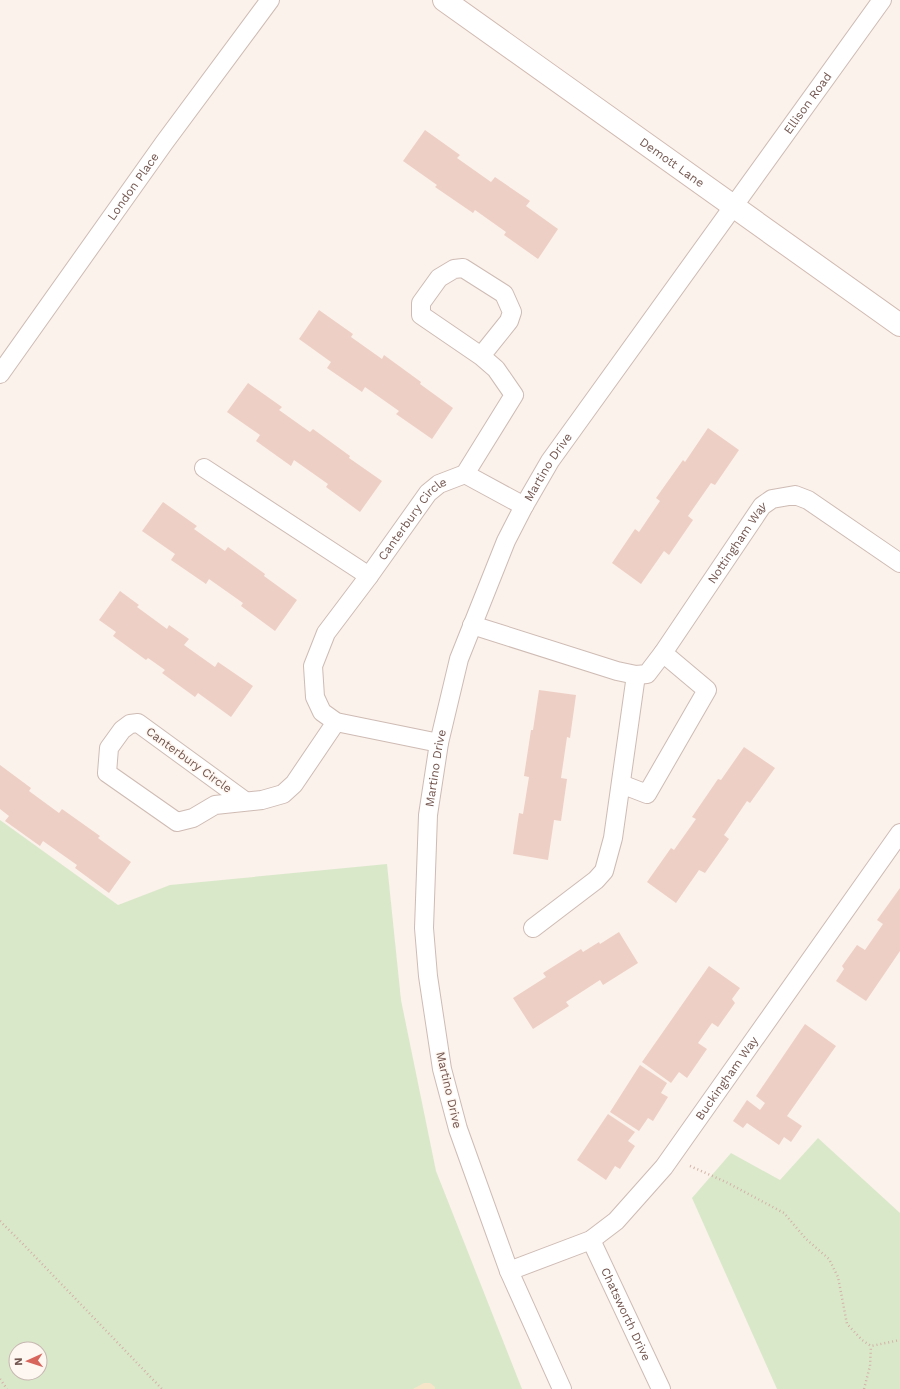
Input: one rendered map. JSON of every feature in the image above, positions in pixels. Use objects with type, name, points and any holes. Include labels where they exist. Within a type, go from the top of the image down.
[{"type":"street","name":"London Place","points":[[0,374],[164,143],[270,0]]},
{"type":"street","name":"Demott Lane","points":[[444,0],[900,325]]},
{"type":"street","name":"Ellison Road","points":[[734,206],[882,0]]},
{"type":"street","name":"Martino Drive","points":[[562,1389],[509,1271],[458,1129],[442,1070],[428,976],[424,928],[428,815],[439,743],[459,659],[506,542],[524,506],[550,461],[734,206]]},
{"type":"street","name":"Canterbury Circle","points":[[439,743],[336,722],[322,712],[315,697],[313,666],[326,633],[428,493],[439,484],[465,474],[514,395],[496,369],[481,356],[421,315],[421,303],[439,278],[454,269],[463,268],[504,294],[512,312],[509,321],[481,356]]},
{"type":"street","points":[[204,468],[369,576]]},
{"type":"street","name":"Canterbury Circle","points":[[465,474],[524,506]]},
{"type":"street","name":"Nottingham Way","points":[[636,675],[647,674],[663,653],[762,506],[772,499],[795,495],[808,500],[900,563]]},
{"type":"street","points":[[472,625],[617,671],[636,675],[613,838],[604,871],[596,880],[533,928]]},
{"type":"street","points":[[621,784],[647,794],[706,690],[663,653]]},
{"type":"street","name":"Canterbury Circle","points":[[245,801],[138,723],[130,724],[122,730],[109,748],[107,773],[178,822],[193,818],[215,805],[262,800],[283,794],[294,784],[336,722]]},
{"type":"street","name":"Buckingham Way","points":[[509,1271],[591,1240],[616,1222],[664,1167],[900,833]]},
{"type":"street","name":"Chatsworth Drive","points":[[591,1240],[661,1389]]},
{"type":"path","points":[[671,1157],[705,1174],[726,1182],[784,1213],[806,1239],[829,1259],[838,1277],[847,1324],[862,1340],[871,1346],[900,1340]]},
{"type":"path","points":[[0,1221],[162,1389]]},
{"type":"path","points":[[864,1389],[870,1366],[871,1346]]},
{"type":"path","points":[[0,1379],[7,1389]]},
{"type":"green space","points":[[0,820],[118,905],[170,885],[387,864],[401,1000],[436,1171],[522,1389],[0,1389]]},
{"type":"green space","points":[[818,1138],[900,1213],[900,1389],[777,1389],[692,1198],[731,1153],[780,1180]]},
{"type":"sand","points":[[424,1383],[430,1383],[435,1387],[435,1389],[413,1389]]},
{"type":"building","points":[[425,130],[460,155],[457,158],[491,182],[495,177],[530,201],[526,206],[558,229],[538,259],[504,235],[506,232],[475,210],[473,213],[435,187],[437,185],[403,161]]},
{"type":"building","points":[[319,310],[353,334],[351,337],[382,359],[384,355],[453,408],[432,439],[396,414],[399,411],[365,387],[362,392],[327,368],[331,362],[299,339]]},
{"type":"building","points":[[248,383],[282,407],[279,410],[310,432],[313,429],[350,456],[349,458],[382,481],[360,512],[326,487],[328,484],[294,460],[291,466],[256,441],[260,435],[227,412]]},
{"type":"building","points":[[708,428],[739,450],[715,485],[711,483],[688,516],[693,520],[669,555],[664,551],[641,584],[612,563],[635,529],[639,532],[660,501],[656,498],[683,460],[685,462]]},
{"type":"building","points":[[163,502],[197,526],[194,529],[225,551],[228,547],[297,600],[275,631],[241,606],[243,603],[209,579],[206,584],[171,560],[175,554],[142,531]]},
{"type":"building","points":[[120,591],[139,605],[137,607],[167,629],[169,625],[189,639],[184,645],[215,667],[218,662],[253,686],[231,717],[198,693],[195,697],[162,673],[165,670],[148,658],[146,660],[113,636],[116,632],[99,620]]},
{"type":"building","points":[[539,690],[576,695],[570,738],[567,737],[561,778],[567,779],[561,821],[554,820],[548,860],[513,854],[519,813],[523,814],[529,777],[524,776]]},
{"type":"building","points":[[744,747],[775,768],[750,803],[747,801],[724,835],[729,839],[705,873],[699,870],[676,903],[647,882],[671,848],[674,850],[696,819],[692,817],[718,779],[721,780]]},
{"type":"building","points":[[0,765],[31,788],[29,791],[59,813],[62,809],[100,836],[98,838],[131,862],[109,893],[75,868],[77,865],[43,841],[40,846],[5,821],[9,816],[0,809]]},
{"type":"building","points":[[900,888],[900,951],[866,1001],[836,981],[844,969],[842,966],[857,945],[865,950],[883,924],[877,920]]},
{"type":"building","points":[[619,932],[638,963],[603,985],[600,980],[566,1002],[569,1006],[533,1029],[513,998],[546,977],[543,973],[581,949],[583,952],[599,942],[600,944]]},
{"type":"building","points":[[709,966],[740,988],[732,999],[735,1003],[718,1027],[712,1023],[698,1043],[707,1049],[687,1078],[679,1072],[671,1083],[642,1062]]},
{"type":"building","points":[[805,1024],[836,1046],[787,1116],[802,1126],[791,1142],[784,1137],[779,1145],[747,1123],[743,1128],[733,1121],[747,1100],[760,1110],[765,1103],[756,1096]]},
{"type":"building","points":[[640,1065],[667,1083],[661,1093],[668,1097],[653,1121],[648,1118],[639,1131],[610,1112]]},
{"type":"building","points":[[608,1114],[635,1132],[628,1141],[635,1146],[620,1169],[615,1166],[606,1180],[577,1160]]}]
